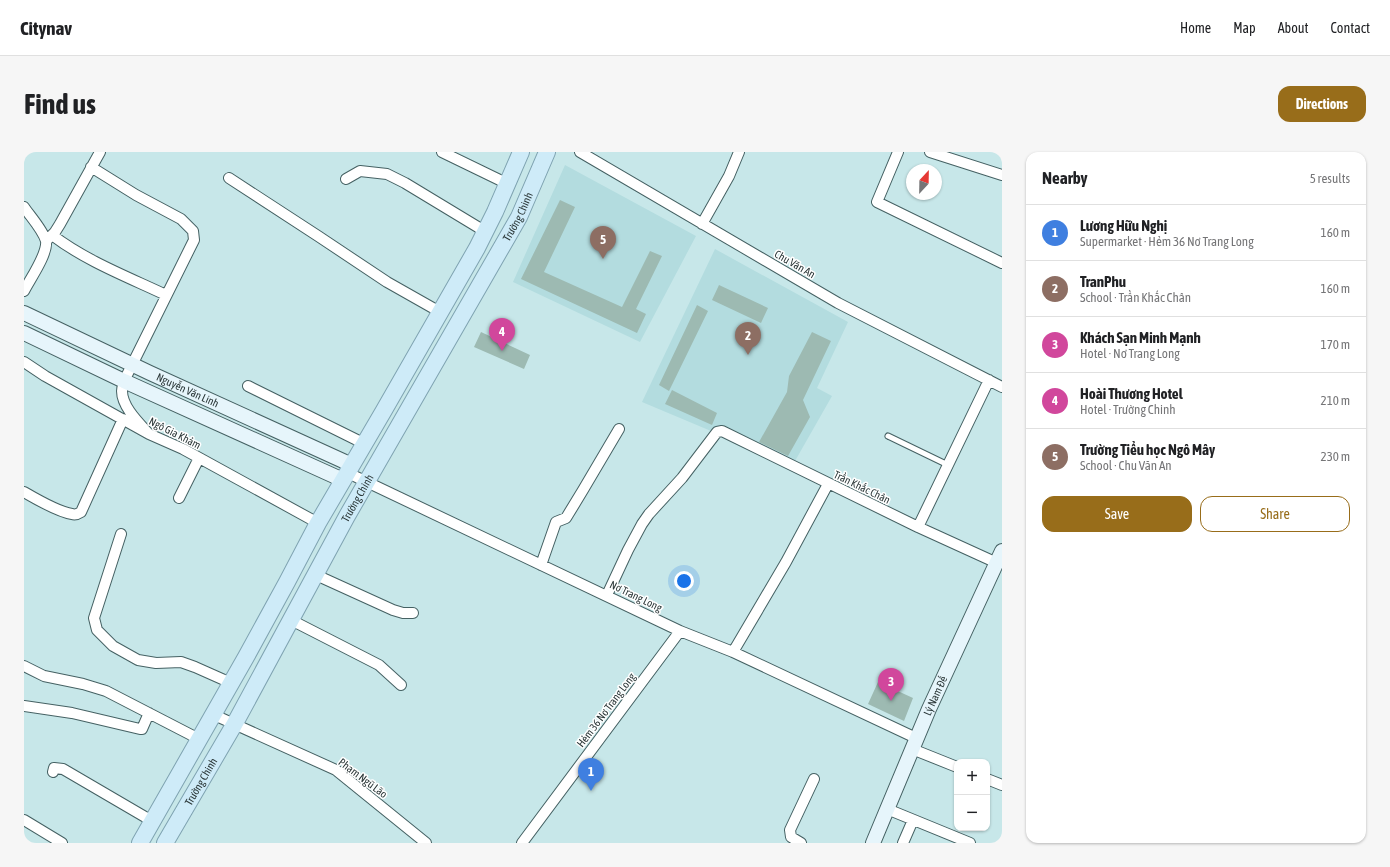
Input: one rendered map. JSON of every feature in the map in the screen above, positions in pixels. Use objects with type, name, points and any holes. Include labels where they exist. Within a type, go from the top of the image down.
[{"type":"main road","name":"Trường Chinh","points":[[140,843],[284,589],[318,523],[486,232],[521,152]]},
{"type":"main road","name":"Trường Chinh","points":[[165,843],[234,725],[367,481],[519,217],[547,152]]},
{"type":"street","points":[[24,291],[45,251],[49,238],[60,224],[100,152]]},
{"type":"street","points":[[442,152],[508,184]]},
{"type":"street","name":"Chu Văn An","points":[[580,152],[838,303],[1002,387]]},
{"type":"street","points":[[702,224],[729,176],[739,152]]},
{"type":"street","points":[[898,152],[877,202],[1002,263]]},
{"type":"street","points":[[930,152],[949,155],[1002,175]]},
{"type":"street","points":[[91,167],[136,195],[181,220],[193,231],[194,240],[124,380],[122,393],[123,398],[128,408],[149,434]]},
{"type":"street","points":[[346,179],[360,171],[387,174],[405,183],[486,232]]},
{"type":"street","points":[[229,178],[387,282],[440,312]]},
{"type":"street","points":[[24,206],[44,235],[166,295]]},
{"type":"street","name":"Nguyễn Văn Linh","points":[[24,313],[348,472]]},
{"type":"street","name":"Nguyễn Văn Linh","points":[[24,333],[124,380],[348,472]]},
{"type":"street","name":"Ngô Gia Khảm","points":[[24,362],[45,376],[149,434],[199,458],[318,523]]},
{"type":"street","points":[[918,527],[989,380]]},
{"type":"street","points":[[248,386],[364,444]]},
{"type":"street","points":[[24,492],[62,511],[72,514],[81,512],[123,419]]},
{"type":"street","points":[[542,565],[556,522],[566,518],[619,429]]},
{"type":"street","name":"Trần Khắc Chân","points":[[607,595],[628,550],[649,514],[682,478],[717,432],[722,431],[918,527],[1000,557]]},
{"type":"street","points":[[179,498],[199,458]]},
{"type":"street","name":"Nơ Trang Long","points":[[348,472],[680,631],[733,652],[954,765]]},
{"type":"street","points":[[733,652],[794,548],[828,484]]},
{"type":"street","points":[[121,534],[94,618],[97,630],[113,646],[138,660],[156,663],[181,662],[230,683]]},
{"type":"street","name":"Lý Nam Đế","points":[[873,843],[914,744],[1000,557]]},
{"type":"street","points":[[316,574],[393,610],[403,613],[413,613]]},
{"type":"street","points":[[291,620],[379,665],[401,685]]},
{"type":"street","name":"Hẻm 36 Nơ Trang Long","points":[[522,843],[680,631]]},
{"type":"street","points":[[24,666],[44,676],[95,686],[199,739]]},
{"type":"street","points":[[24,706],[72,713],[140,730],[144,726],[150,713]]},
{"type":"street","name":"Phạm Ngũ Lão","points":[[212,714],[336,770],[426,843]]},
{"type":"street","points":[[52,772],[54,768],[63,769],[152,821]]},
{"type":"street","points":[[800,843],[791,837],[790,830],[814,779]]},
{"type":"street","points":[[990,780],[1002,785]]},
{"type":"street","points":[[887,809],[970,843]]},
{"type":"street","points":[[24,820],[62,843]]},
{"type":"street","points":[[903,843],[913,820]]},
{"type":"lane","points":[[888,436],[948,465]]},
{"type":"shaded area","points":[[565,165],[696,236],[640,342],[513,282]]},
{"type":"shaded area","points":[[715,249],[848,322],[817,388],[832,396],[795,461],[720,425],[711,431],[642,402]]},
{"type":"building","points":[[560,200],[575,207],[544,272],[622,307],[650,251],[662,256],[636,309],[646,314],[637,333],[521,279]]},
{"type":"building","points":[[719,285],[768,308],[761,323],[712,300]]},
{"type":"building","points":[[697,305],[708,311],[669,391],[659,385]]},
{"type":"building","points":[[481,332],[530,355],[524,369],[474,347]]},
{"type":"building","points":[[812,332],[831,341],[803,400],[810,417],[788,456],[759,442],[787,392],[789,376]]},
{"type":"building","points":[[672,390],[717,413],[712,425],[665,404]]},
{"type":"building","points":[[878,682],[913,698],[904,721],[868,704]]},
{"type":"place","name":"Trường Tiểu học Ngô Mây","points":[[603,259]]},
{"type":"place","name":"Hoài Thương Hotel","points":[[502,351]]},
{"type":"place","name":"TranPhu","points":[[748,355]]},
{"type":"place","name":"Khách Sạn Minh Mạnh","points":[[891,701]]},
{"type":"place","name":"Lương Hữu Nghị","points":[[591,791]]}]
